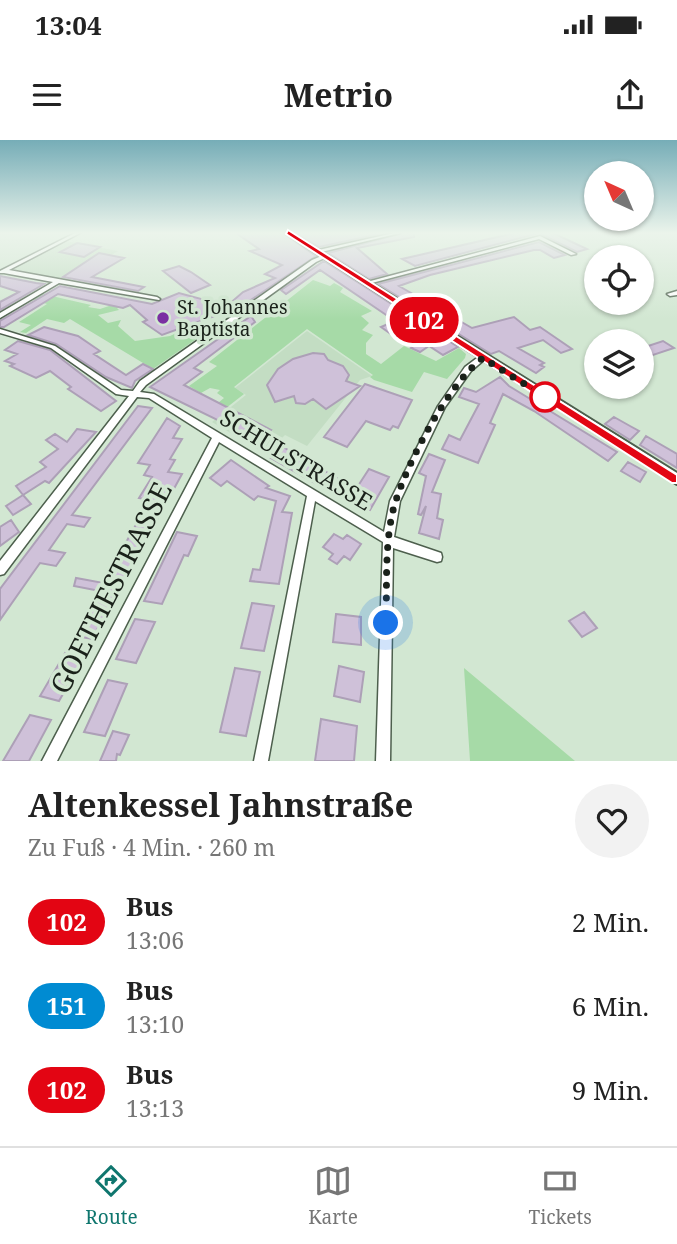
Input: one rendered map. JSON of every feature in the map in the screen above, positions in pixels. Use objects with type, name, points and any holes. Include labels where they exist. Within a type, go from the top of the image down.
[{"type":"street","points":[[1,272],[21,262]]},
{"type":"street","points":[[0,570],[144,383],[313,262]]},
{"type":"street","points":[[335,262],[677,479]]},
{"type":"street","points":[[366,283],[446,262]]},
{"type":"street","points":[[1,272],[157,299]]},
{"type":"street","points":[[0,316],[57,282]]},
{"type":"street","name":"SCHULSTRASSE","points":[[0,331],[53,347],[118,392],[151,396],[388,540],[437,557]]},
{"type":"street","points":[[383,761],[388,540],[395,501],[442,406],[468,369],[483,358]]},
{"type":"street","name":"GOETHESTRASSE","points":[[49,761],[217,437]]},
{"type":"street","points":[[261,761],[312,494]]},
{"type":"shaded area","points":[[26,262],[100,262],[68,281],[13,269]]},
{"type":"shaded area","points":[[307,331],[372,376],[360,380],[307,446],[285,435],[266,454],[212,422],[246,395],[235,388]]},
{"type":"green space","points":[[313,280],[330,286],[334,283],[343,288],[340,292],[372,311],[361,316],[369,323],[362,330],[373,335],[366,343],[366,354],[381,364],[404,346],[436,361],[459,348],[466,354],[465,358],[447,379],[424,372],[412,392],[374,380],[370,377],[373,375],[307,329],[234,387],[244,394],[221,412],[213,407],[224,398],[217,393],[220,390],[210,388],[201,393],[189,386],[217,366],[209,362]]},
{"type":"green space","points":[[43,294],[100,309],[127,300],[117,308],[119,310],[98,315],[108,323],[121,320],[118,326],[135,341],[170,336],[189,327],[186,333],[188,336],[205,333],[153,369],[70,319],[64,323],[47,319],[26,333],[20,332],[31,325],[19,322],[47,304],[33,300]]},
{"type":"green space","points":[[464,668],[575,761],[470,761]]},
{"type":"building","points":[[86,262],[117,262],[92,277],[144,287],[138,291],[63,277]]},
{"type":"building","points":[[275,262],[307,262],[242,306],[162,335],[143,322],[147,320],[130,305],[123,308],[58,294],[0,327],[0,321],[60,286],[152,304],[179,293],[227,306],[243,292],[275,278],[265,274],[282,265]]},
{"type":"building","points":[[326,262],[458,347],[443,355],[429,346],[420,352],[411,348],[420,341],[403,329],[391,334],[381,327],[395,321],[320,270],[286,294],[281,290]]},
{"type":"building","points":[[342,262],[373,262],[387,274],[369,279]]},
{"type":"building","points":[[408,262],[430,262],[415,266]]},
{"type":"building","points":[[462,262],[484,262],[430,275],[399,286],[472,328],[514,317],[530,330],[540,327],[572,349],[561,353],[543,340],[518,348],[544,363],[540,365],[544,367],[536,373],[499,351],[491,354],[378,284]]},
{"type":"building","points":[[179,266],[210,285],[191,293],[163,271]]},
{"type":"building","points":[[0,276],[44,284],[0,310],[0,302],[19,292],[0,286]]},
{"type":"building","points":[[251,316],[255,322],[194,368],[202,372],[184,385],[271,430],[256,444],[228,425],[150,387]]},
{"type":"building","points":[[44,327],[78,336],[100,351],[94,354],[126,375],[143,364],[153,369],[135,381],[132,388],[106,377],[56,344],[28,335]]},
{"type":"building","points":[[18,341],[50,350],[116,401],[101,411],[68,389],[71,387],[50,371],[36,378],[10,366],[14,364],[5,361],[17,354],[5,350]]},
{"type":"building","points":[[663,341],[674,348],[654,355],[654,344]]},
{"type":"building","points":[[313,353],[324,354],[328,360],[343,366],[349,375],[346,381],[360,386],[326,409],[313,399],[305,404],[296,403],[294,396],[275,402],[267,385],[278,369],[293,359]]},
{"type":"building","points":[[500,377],[509,386],[617,452],[608,461],[534,411],[503,394],[490,423],[495,425],[478,463],[442,449],[449,435],[460,440],[479,404],[459,397],[464,388],[476,392]]},
{"type":"building","points":[[365,384],[412,400],[398,428],[393,426],[390,430],[366,421],[347,447],[324,437]]},
{"type":"building","points":[[138,406],[152,408],[72,515],[90,518],[84,527],[67,524],[49,550],[65,553],[56,566],[40,563],[0,620],[0,589]]},
{"type":"building","points":[[614,417],[639,431],[630,440],[605,424]]},
{"type":"building","points":[[167,418],[180,426],[173,438],[182,439],[170,459],[175,460],[168,472],[182,474],[92,639],[76,636],[100,591],[74,586],[76,578],[103,583],[150,500],[139,498],[152,477],[144,475],[150,465],[138,463]]},
{"type":"building","points":[[77,429],[96,432],[49,483],[45,481],[23,495],[16,486],[46,467],[40,462],[58,449],[46,440],[55,434],[67,442]]},
{"type":"building","points":[[646,436],[677,454],[677,468],[640,445]]},
{"type":"building","points":[[283,447],[356,489],[369,469],[389,477],[370,510],[336,495],[271,458]]},
{"type":"building","points":[[429,454],[445,460],[432,492],[441,494],[437,518],[443,520],[439,539],[419,533],[426,506],[421,515],[418,514],[426,476],[419,473]]},
{"type":"building","points":[[231,460],[269,486],[266,488],[290,496],[282,512],[292,513],[279,584],[250,581],[253,569],[260,570],[276,501],[258,496],[254,500],[227,481],[221,486],[210,478]]},
{"type":"building","points":[[628,462],[646,472],[640,482],[621,471]]},
{"type":"building","points":[[23,495],[31,504],[13,515],[6,506]]},
{"type":"building","points":[[11,520],[19,532],[0,546],[0,527]]},
{"type":"building","points":[[177,532],[197,536],[188,556],[184,555],[162,604],[144,601]]},
{"type":"building","points":[[334,534],[343,539],[347,535],[361,544],[350,560],[344,556],[337,564],[329,559],[333,554],[323,547]]},
{"type":"building","points":[[252,603],[274,606],[264,651],[241,648]]},
{"type":"building","points":[[584,612],[597,628],[582,637],[569,621]]},
{"type":"building","points":[[336,614],[361,617],[361,645],[333,642]]},
{"type":"building","points":[[135,619],[155,622],[136,663],[116,659]]},
{"type":"building","points":[[67,650],[85,655],[59,701],[40,696]]},
{"type":"building","points":[[339,666],[364,672],[360,702],[334,696]]},
{"type":"building","points":[[235,668],[260,672],[246,736],[220,732]]},
{"type":"building","points":[[108,680],[127,684],[105,736],[84,732]]},
{"type":"building","points":[[30,715],[51,720],[29,761],[3,761]]},
{"type":"building","points":[[321,719],[357,726],[354,761],[315,761]]},
{"type":"building","points":[[113,731],[129,735],[120,755],[117,754],[116,761],[100,761]]},
{"type":"bus line","name":"102","points":[[333,262],[677,479]]},
{"type":"place","name":"St. Johannes Baptista","points":[[163,318]]},
{"type":"route","points":[[386,623],[388,540],[395,501],[442,406],[456,385],[468,369],[483,358],[545,397]]}]
